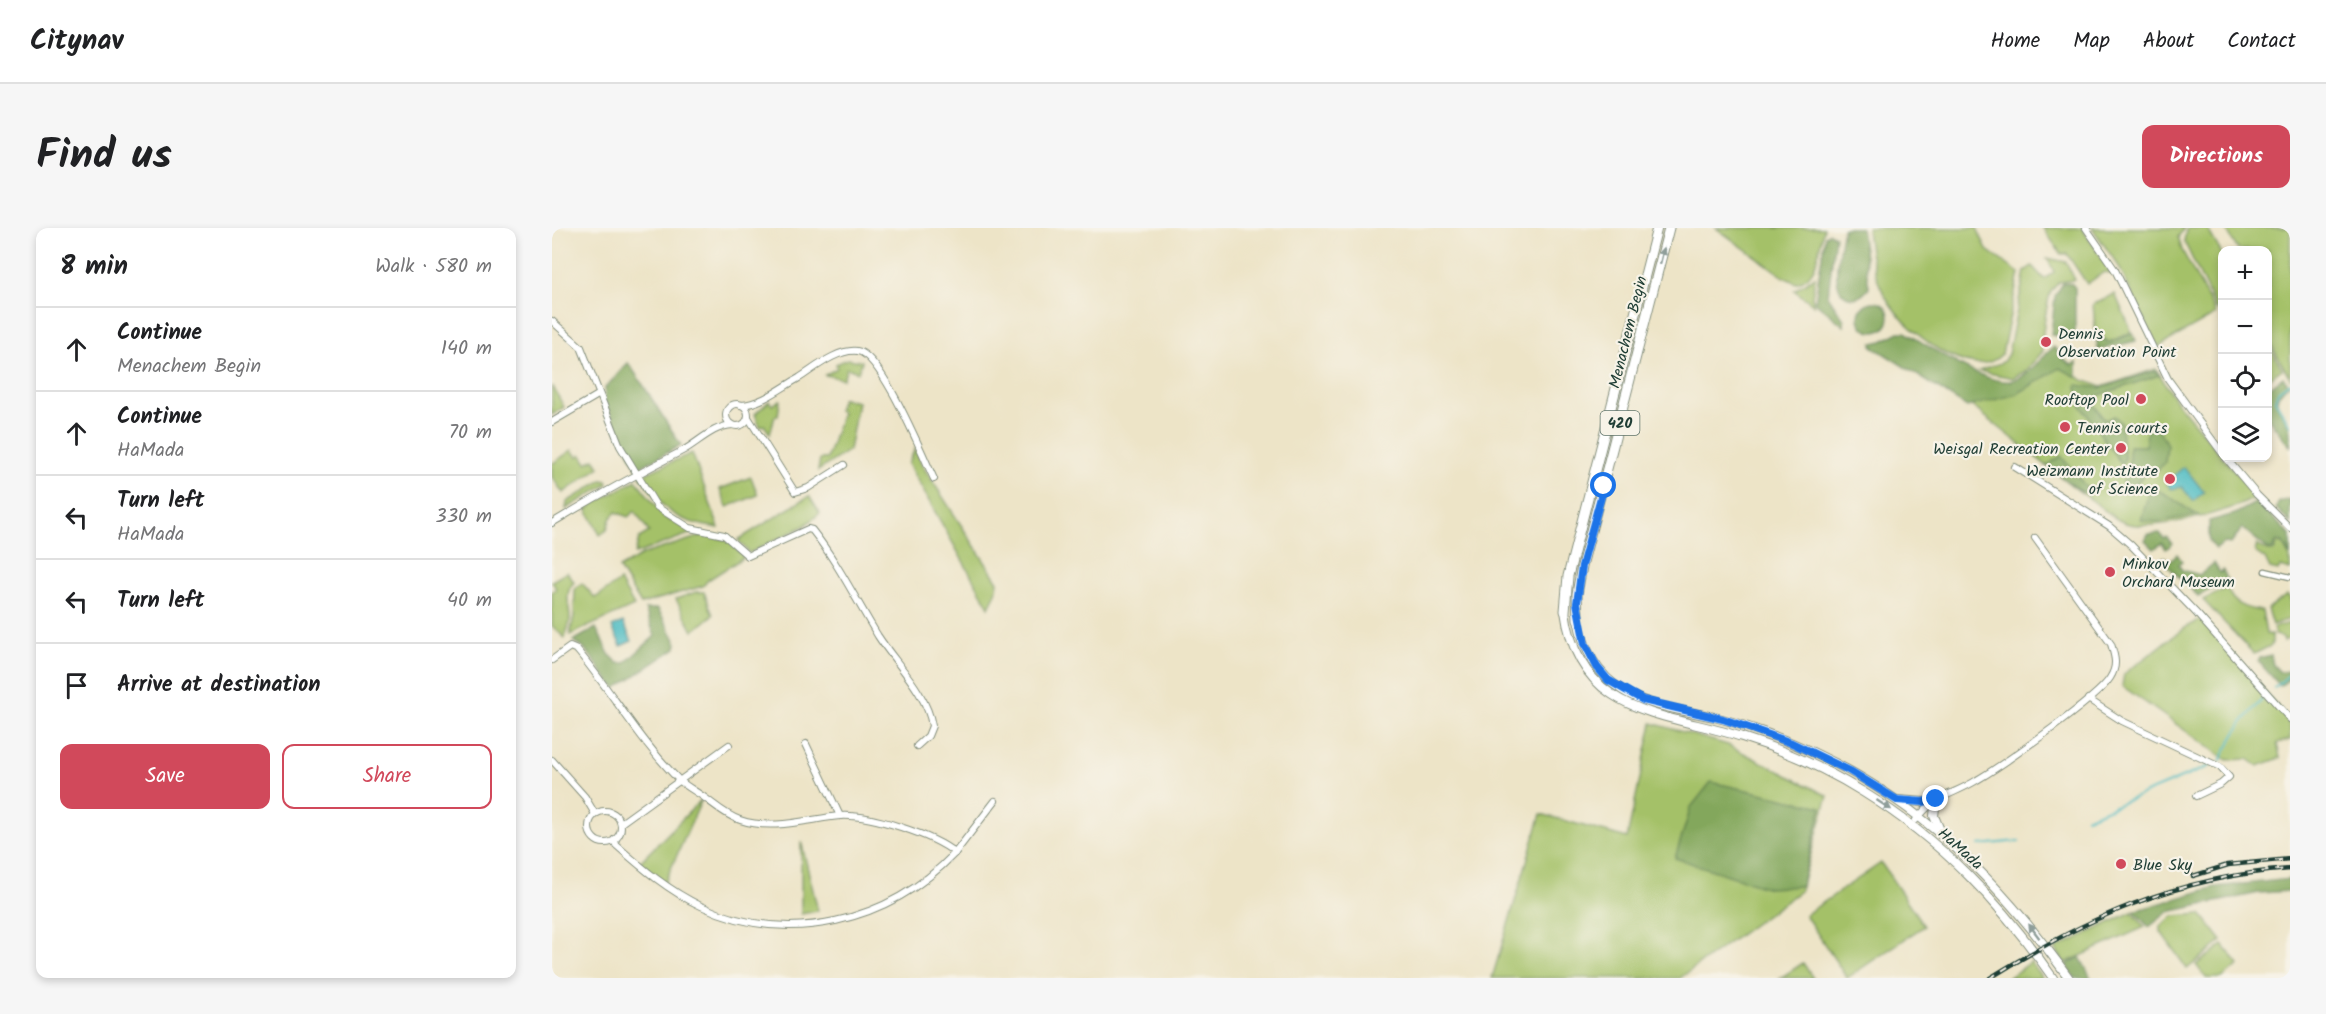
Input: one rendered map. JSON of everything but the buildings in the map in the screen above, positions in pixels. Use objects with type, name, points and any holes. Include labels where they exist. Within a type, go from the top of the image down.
[{"type":"main road","name":"Menachem Begin","points":[[1565,611],[1568,576],[1657,228]]},
{"type":"main road","name":"Menachem Begin","points":[[1578,619],[1577,594],[1582,566],[1669,228]]},
{"type":"main road","name":"HaMada","points":[[1565,611],[1569,632],[1581,661],[1600,685],[1622,702],[1650,714],[1731,733],[1781,752],[1849,783],[1912,825],[1980,885],[2020,932],[2053,978]]},
{"type":"main road","name":"HaMada","points":[[1578,619],[1585,644],[1593,661],[1608,680],[1624,691],[1643,700],[1723,719],[1792,743],[1842,767],[1920,816],[1951,842],[2006,896],[2068,978]]},
{"type":"main road","points":[[1897,800],[1923,802],[1936,799],[1936,820],[1939,829],[1951,842]]},
{"type":"street","points":[[2086,228],[2118,275],[2168,379],[2218,446]]},
{"type":"street","points":[[552,321],[580,347],[598,395],[636,474],[657,507],[690,528],[724,535],[748,556],[808,529],[812,530],[829,552],[894,660],[924,701],[932,726],[928,736],[916,746]]},
{"type":"street","points":[[713,431],[732,405],[760,401],[841,354],[858,351],[864,353],[876,365],[896,398],[934,479]]},
{"type":"street","points":[[552,422],[598,395]]},
{"type":"street","points":[[552,523],[713,431],[737,426],[760,401]]},
{"type":"street","points":[[741,405],[795,492],[808,488],[844,465]]},
{"type":"street","points":[[726,413],[728,421],[757,433]]},
{"type":"street","points":[[2229,462],[2252,490],[2290,528]]},
{"type":"street","points":[[2015,467],[2109,525],[2131,545],[2197,614],[2290,719]]},
{"type":"street","points":[[1912,825],[1936,799],[1976,781],[2088,699],[2109,680],[2113,671],[2116,662],[2111,644],[2035,538]]},
{"type":"street","points":[[2265,571],[2290,577]]},
{"type":"street","points":[[552,660],[570,646],[577,650],[633,724],[680,780],[721,810],[740,820],[767,824],[840,816],[882,821],[939,840],[955,853]]},
{"type":"street","points":[[2088,699],[2122,721],[2220,767],[2229,777],[2221,784],[2196,796]]},
{"type":"street","points":[[806,744],[840,816]]},
{"type":"street","points":[[621,823],[729,745]]},
{"type":"street","points":[[552,760],[585,797],[595,814]]},
{"type":"street","points":[[615,839],[599,842],[591,834],[590,823],[595,814],[609,811],[617,816],[621,823],[621,830],[615,839],[616,845],[653,877],[701,906],[731,917],[787,927],[813,926],[834,922],[898,900],[933,876],[955,853],[995,801]]},
{"type":"green space","points":[[1716,228],[1824,228],[1814,268],[1804,279],[1796,283],[1784,277]]},
{"type":"green space","points":[[1843,228],[1861,228],[1869,288],[1855,298],[1842,293],[1838,286],[1837,267]]},
{"type":"green space","points":[[1867,228],[1977,228],[1987,250],[2019,273],[2002,354],[1989,362],[1973,363],[1956,359],[1922,338],[1887,299],[1875,274]]},
{"type":"green space","points":[[2043,228],[2082,228],[2112,274],[2104,272],[2087,284],[2067,254],[2061,254]]},
{"type":"green space","points":[[2092,228],[2184,228],[2178,237],[2182,250],[2216,314],[2158,347],[2118,265]]},
{"type":"green space","points":[[2207,228],[2218,247],[2218,310],[2184,241],[2186,230]]},
{"type":"green space","points":[[2225,228],[2290,228],[2290,378],[2272,347],[2272,246],[2236,246]]},
{"type":"green space","points":[[1829,233],[1835,236],[1828,296],[1844,320],[1844,326],[1815,302],[1825,236]]},
{"type":"green space","points":[[2047,258],[2066,262],[2075,280],[2059,282],[2051,292],[2044,323],[2043,351],[2027,370],[2013,378],[1979,371],[2003,362],[2008,354],[2025,271],[2032,266],[2044,279],[2054,272]]},
{"type":"green space","points":[[1815,277],[1812,297],[1814,305],[1794,290]]},
{"type":"green space","points":[[2063,283],[2072,284],[2075,288],[2075,338],[2051,335],[2055,296]]},
{"type":"green space","points":[[2115,294],[2132,332],[2109,342],[2101,337],[2096,340],[2093,304]]},
{"type":"green space","points":[[1874,302],[1885,306],[1889,317],[1885,328],[1874,332],[1863,328],[1859,317],[1863,306]]},
{"type":"green space","points":[[1899,332],[1905,332],[1971,371],[1998,380],[2010,381],[2023,376],[2054,347],[2063,359],[2072,365],[2077,362],[2077,377],[2060,368],[2017,394],[1967,407],[1872,346],[1872,343],[1882,341]]},
{"type":"green space","points":[[2133,333],[2136,341],[2098,350],[2097,341],[2103,339],[2109,343]]},
{"type":"green space","points":[[2272,351],[2282,369],[2272,376]]},
{"type":"green space","points":[[847,359],[862,361],[858,372],[847,368],[843,379],[825,375],[837,368],[836,364]]},
{"type":"green space","points":[[628,363],[681,445],[637,469],[604,400],[605,388]]},
{"type":"green space","name":"Weisgal Recreation Center","points":[[2060,366],[2083,380],[2102,387],[2156,369],[2176,401],[2218,451],[2218,462],[2227,462],[2256,497],[2229,509],[2170,523],[2135,525],[2123,522],[2062,478],[1970,405]]},
{"type":"green space","points":[[2156,371],[2159,375],[2097,396],[2095,406],[2105,420],[2114,416],[2121,422],[2125,459],[2121,464],[2079,403],[2077,385],[2100,388]]},
{"type":"green space","points":[[2283,377],[2289,384],[2278,396],[2277,401],[2289,426],[2290,446],[2272,423],[2272,386]]},
{"type":"green space","points":[[552,385],[564,407],[552,415]]},
{"type":"green space","points":[[842,398],[858,402],[849,450],[818,471],[820,459],[827,459],[842,412],[838,410]]},
{"type":"green space","points":[[780,400],[778,416],[775,416],[770,434],[764,425],[760,427],[755,414],[769,401],[772,405]]},
{"type":"green space","points":[[2157,426],[2167,445],[2165,463],[2156,471],[2143,475],[2130,492],[2123,481],[2128,474],[2126,470],[2129,466],[2129,446],[2145,446],[2148,427]]},
{"type":"green space","points":[[915,449],[922,465],[998,582],[996,593],[989,607],[908,464]]},
{"type":"green space","points":[[572,450],[577,457],[581,454],[587,463],[594,459],[600,467],[563,493],[552,477],[552,464]]},
{"type":"green space","points":[[692,453],[719,528],[691,522],[672,513],[640,476]]},
{"type":"green space","points":[[2061,456],[2090,492],[2081,491],[2046,466]]},
{"type":"green space","points":[[751,477],[758,495],[727,507],[720,489]]},
{"type":"green space","points":[[602,480],[607,481],[608,484],[566,509],[567,502]]},
{"type":"green space","points":[[636,480],[665,518],[695,532],[635,554],[639,538],[649,532],[635,511],[628,517],[616,512],[610,519],[607,530],[600,535],[586,508]]},
{"type":"green space","points":[[2153,489],[2164,493],[2198,515],[2157,522],[2141,520],[2149,492]]},
{"type":"green space","points":[[809,496],[820,513],[804,526],[749,553],[738,540]]},
{"type":"green space","points":[[2290,499],[2290,523],[2276,508],[2279,502]]},
{"type":"green space","points":[[2257,502],[2290,535],[2290,556],[2283,543],[2277,541],[2273,549],[2269,550],[2242,528],[2231,544],[2224,543],[2216,549],[2209,541],[2209,521],[2235,514]]},
{"type":"green space","points":[[2160,533],[2172,544],[2166,549],[2162,543],[2154,549],[2145,540],[2148,534]]},
{"type":"green space","points":[[704,535],[728,540],[744,557],[708,580],[703,586],[641,604],[619,568],[644,554]]},
{"type":"green space","points":[[2277,543],[2282,544],[2290,558],[2290,570],[2280,567],[2278,571],[2270,569],[2265,559],[2255,552],[2257,545],[2268,551],[2274,551]]},
{"type":"green space","points":[[2177,554],[2182,561],[2178,564],[2182,570],[2200,575],[2214,563],[2220,573],[2223,570],[2228,581],[2198,596],[2161,559],[2165,557],[2169,561]]},
{"type":"green space","points":[[567,572],[574,582],[568,595],[570,619],[565,638],[552,626],[552,592],[556,589],[552,581]]},
{"type":"green space","points":[[620,581],[634,606],[570,635],[574,616],[575,589],[582,583],[595,598]]},
{"type":"green space","points":[[2227,588],[2236,602],[2262,611],[2266,634],[2272,635],[2272,645],[2254,654],[2203,600]]},
{"type":"green space","points":[[696,592],[704,592],[713,615],[693,631],[676,599]]},
{"type":"green space","points":[[2287,595],[2290,598],[2290,619],[2272,625],[2267,609]]},
{"type":"green space","points":[[645,609],[658,609],[677,643],[676,648],[616,688],[591,656],[573,641],[596,628],[609,654],[618,663],[625,663],[655,636]]},
{"type":"green space","points":[[2201,620],[2280,709],[2290,725],[2290,740],[2277,743],[2280,758],[2258,766],[2248,759],[2227,760],[2122,686],[2124,674],[2186,627]]},
{"type":"green space","points":[[2290,623],[2290,637],[2284,641],[2283,637],[2275,635],[2273,628]]},
{"type":"green space","points":[[2271,655],[2273,665],[2280,672],[2290,671],[2290,678],[2280,686],[2258,661],[2260,658]]},
{"type":"green space","points":[[1652,723],[1728,745],[1828,796],[1800,891],[1680,978],[1492,978],[1541,814],[1627,838]]},
{"type":"green space","points":[[1711,782],[1822,807],[1801,886],[1769,888],[1675,858],[1691,807]]},
{"type":"green space","points":[[702,799],[664,884],[638,864]]},
{"type":"green space","points":[[801,841],[818,911],[801,914]]},
{"type":"green space","points":[[1881,863],[1924,926],[1847,978],[1805,915]]},
{"type":"green space","points":[[2290,879],[2290,891],[2259,893],[2168,912],[2149,927],[2134,911],[2215,887]]},
{"type":"green space","points":[[2132,912],[2145,927],[2065,963],[2055,949]]},
{"type":"green space","points":[[2201,914],[2222,941],[2187,969],[2161,932],[2161,926],[2173,916]]},
{"type":"green space","points":[[2223,945],[2239,965],[2222,978],[2206,978],[2196,965]]},
{"type":"green space","points":[[2080,957],[2091,978],[2075,978],[2066,965]]},
{"type":"green space","points":[[2031,962],[2042,978],[2008,978]]},
{"type":"green space","points":[[1803,963],[1813,978],[1780,978]]},
{"type":"water","points":[[2184,467],[2204,492],[2193,501],[2182,487],[2171,489],[2166,482]]},
{"type":"water","points":[[623,622],[632,641],[621,646],[612,627]]},
{"type":"waterway","points":[[2290,382],[2279,390],[2275,400],[2290,425]]},
{"type":"waterway","points":[[2274,688],[2290,674]]},
{"type":"waterway","points":[[2220,761],[2241,724],[2265,696]]},
{"type":"waterway","points":[[2086,818],[2210,766]]},
{"type":"waterway","points":[[1979,845],[2019,841]]},
{"type":"railway","points":[[2193,876],[2228,865],[2290,859]]},
{"type":"railway","points":[[1990,978],[2061,937],[2133,904],[2208,881],[2290,869]]},
{"type":"place","name":"Dennis Observation Point","points":[[2046,342]]},
{"type":"place","name":"Rooftop Pool","points":[[2141,399]]},
{"type":"place","name":"Tennis courts","points":[[2065,427]]},
{"type":"place","name":"Weisgal Recreation Center","points":[[2121,448]]},
{"type":"place","name":"Weizmann Institute of Science","points":[[2170,479]]},
{"type":"place","name":"Minkov Orchard Museum","points":[[2110,572]]},
{"type":"place","name":"Blue Sky","points":[[2121,864]]},
{"type":"route","points":[[1604,486],[1582,566],[1577,594],[1577,611],[1579,627],[1588,653],[1608,680],[1643,700],[1723,719],[1792,743],[1850,771],[1897,800],[1923,802],[1936,799]]}]
